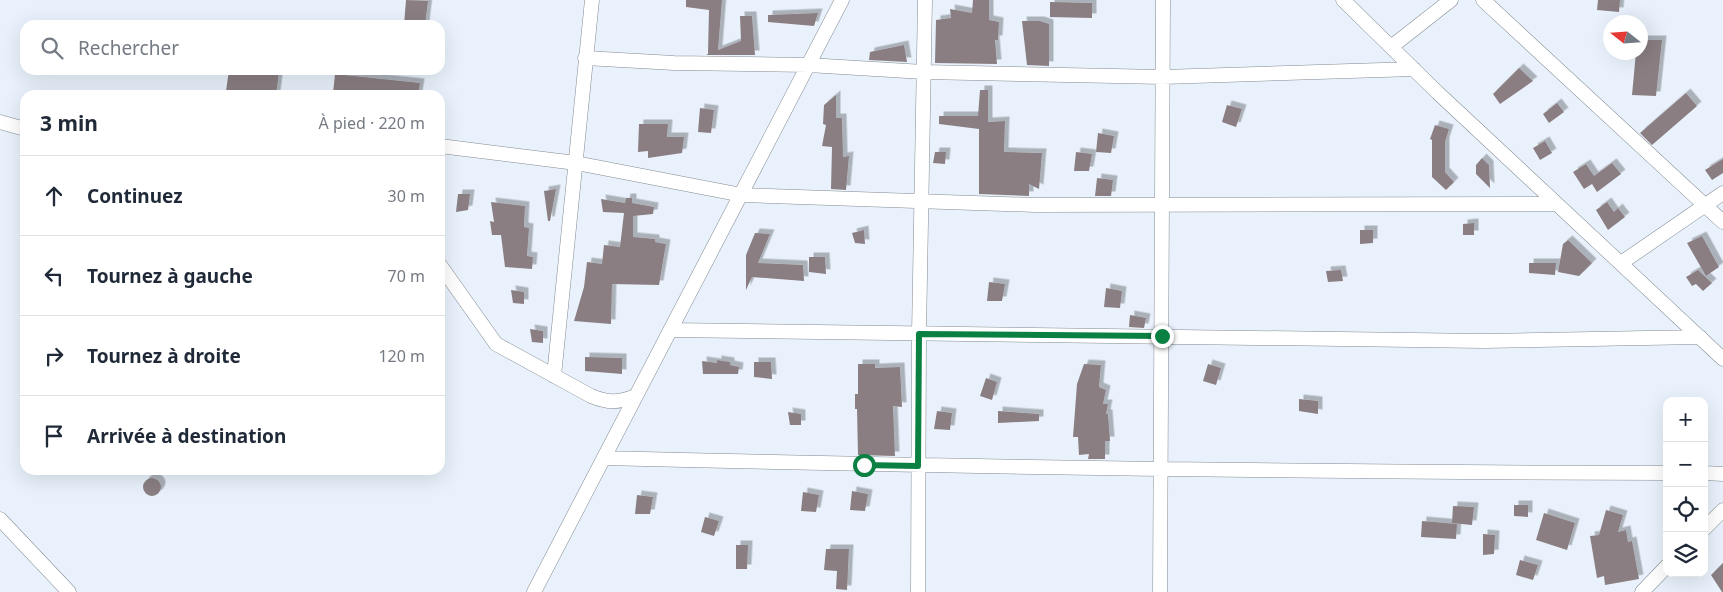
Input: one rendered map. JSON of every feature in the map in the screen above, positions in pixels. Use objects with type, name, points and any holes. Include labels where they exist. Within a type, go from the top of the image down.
[{"type":"street","points":[[554,376],[592,0]]},
{"type":"street","points":[[534,592],[842,0]]},
{"type":"street","points":[[918,592],[919,334],[925,0]]},
{"type":"street","points":[[1160,592],[1163,0]]},
{"type":"street","points":[[1343,0],[1723,359]]},
{"type":"street","points":[[1391,47],[1451,0]]},
{"type":"street","points":[[1483,0],[1723,222]]},
{"type":"street","points":[[585,58],[674,63],[808,65],[924,72],[1163,77],[1414,69]]},
{"type":"street","points":[[0,122],[20,128]]},
{"type":"street","points":[[445,147],[576,163],[742,195],[921,202],[1162,206],[1557,204]]},
{"type":"street","points":[[1621,263],[1723,192]]},
{"type":"street","points":[[445,272],[496,344],[606,402],[620,402],[636,396]]},
{"type":"street","points":[[670,330],[1483,341],[1700,337]]},
{"type":"street","points":[[604,458],[918,466],[1663,473]]},
{"type":"street","points":[[1708,474],[1723,474]]},
{"type":"street","points":[[1708,525],[1723,510]]},
{"type":"street","points":[[0,519],[69,592]]},
{"type":"street","points":[[1642,592],[1663,570]]},
{"type":"building","points":[[406,0],[428,1],[426,20],[404,20]]},
{"type":"building","points":[[686,0],[722,0],[718,50],[741,41],[740,16],[752,16],[755,55],[706,55],[708,54],[709,10],[686,7]]},
{"type":"building","points":[[973,0],[989,0],[989,20],[999,22],[998,40],[995,40],[997,64],[935,63],[936,20],[951,18],[950,9],[972,13]]},
{"type":"building","points":[[1598,0],[1620,0],[1619,12],[1597,10]]},
{"type":"building","points":[[1050,2],[1092,3],[1092,18],[1050,17]]},
{"type":"building","points":[[818,13],[814,26],[768,22],[768,15]]},
{"type":"building","points":[[1022,21],[1040,21],[1049,24],[1049,66],[1027,65]]},
{"type":"building","points":[[1648,40],[1662,40],[1656,96],[1632,95],[1635,60],[1648,60]]},
{"type":"building","points":[[904,45],[907,62],[869,60],[870,52]]},
{"type":"building","points":[[1519,68],[1533,81],[1500,104],[1493,94]]},
{"type":"building","points":[[228,75],[279,75],[277,90],[226,90]]},
{"type":"building","points":[[335,75],[420,83],[419,90],[333,90]]},
{"type":"building","points":[[980,90],[988,90],[988,122],[1005,121],[1004,152],[1042,153],[1039,189],[1029,184],[1029,196],[979,194],[979,129],[939,124],[939,116],[978,116]]},
{"type":"building","points":[[1686,93],[1697,106],[1652,145],[1640,133]]},
{"type":"building","points":[[836,95],[836,118],[842,118],[843,157],[849,156],[846,190],[831,189],[832,147],[822,146],[826,125],[823,124],[824,105]]},
{"type":"building","points":[[1557,103],[1564,112],[1549,123],[1543,114]]},
{"type":"building","points":[[1227,105],[1242,109],[1236,127],[1222,122]]},
{"type":"building","points":[[700,108],[714,110],[711,133],[698,132]]},
{"type":"building","points":[[639,124],[668,124],[667,137],[684,137],[682,153],[648,158],[648,151],[638,152]]},
{"type":"building","points":[[1435,125],[1449,129],[1445,142],[1445,172],[1454,182],[1446,190],[1432,177],[1432,140],[1430,139]]},
{"type":"building","points":[[1098,133],[1114,136],[1111,153],[1096,152]]},
{"type":"building","points":[[1545,141],[1552,153],[1540,160],[1533,148]]},
{"type":"building","points":[[935,152],[946,152],[945,164],[933,163]]},
{"type":"building","points":[[1076,152],[1092,154],[1089,171],[1074,171]]},
{"type":"building","points":[[1482,158],[1489,165],[1490,188],[1476,174],[1476,165]]},
{"type":"building","points":[[1723,159],[1723,173],[1712,180],[1705,170]]},
{"type":"building","points":[[1612,163],[1621,174],[1597,192],[1592,184],[1584,189],[1573,172],[1586,164],[1594,176]]},
{"type":"building","points":[[1097,178],[1113,180],[1111,196],[1095,196]]},
{"type":"building","points":[[556,189],[550,221],[548,221],[544,191]]},
{"type":"building","points":[[458,194],[470,194],[468,210],[456,212]]},
{"type":"building","points":[[626,198],[632,198],[632,203],[654,207],[653,214],[633,216],[633,237],[655,239],[655,242],[666,244],[659,285],[612,284],[611,324],[574,321],[584,287],[587,262],[602,264],[604,245],[620,247],[624,213],[603,212],[601,199],[625,203]]},
{"type":"building","points":[[491,202],[525,206],[524,227],[529,228],[527,256],[533,257],[532,269],[505,267],[501,235],[492,235],[490,221],[494,222]]},
{"type":"building","points":[[1607,202],[1614,212],[1618,208],[1625,217],[1608,230],[1596,210]]},
{"type":"building","points":[[1474,223],[1474,235],[1463,235],[1463,224]]},
{"type":"building","points":[[864,230],[865,244],[855,243],[852,233]]},
{"type":"building","points":[[1360,230],[1373,230],[1373,243],[1360,244]]},
{"type":"building","points":[[755,233],[770,234],[758,263],[803,265],[804,281],[752,277],[746,290],[746,255]]},
{"type":"building","points":[[1702,236],[1719,267],[1706,276],[1687,243]]},
{"type":"building","points":[[1568,240],[1592,263],[1579,276],[1558,272],[1563,244]]},
{"type":"building","points":[[809,257],[825,257],[826,274],[809,272]]},
{"type":"building","points":[[1529,263],[1556,263],[1555,275],[1529,273]]},
{"type":"building","points":[[1341,270],[1343,281],[1328,282],[1326,271]]},
{"type":"building","points":[[1698,270],[1712,283],[1703,291],[1696,284],[1692,286],[1686,277]]},
{"type":"building","points":[[989,282],[1005,284],[1002,301],[987,301]]},
{"type":"building","points":[[1106,288],[1122,291],[1120,308],[1104,307]]},
{"type":"building","points":[[511,290],[524,292],[524,304],[513,303]]},
{"type":"building","points":[[1130,315],[1146,318],[1144,328],[1129,327]]},
{"type":"building","points":[[530,329],[543,331],[543,343],[532,342]]},
{"type":"building","points":[[585,357],[622,358],[622,374],[585,371]]},
{"type":"building","points":[[717,360],[730,362],[730,365],[739,367],[738,374],[703,374],[702,361],[717,363]]},
{"type":"building","points":[[754,362],[771,362],[772,379],[754,377]]},
{"type":"building","points":[[858,364],[875,364],[875,368],[900,367],[902,407],[893,406],[895,456],[858,455],[855,394],[858,394]]},
{"type":"building","points":[[1084,364],[1101,365],[1099,387],[1106,390],[1103,404],[1108,404],[1106,414],[1108,414],[1110,441],[1105,441],[1105,459],[1088,459],[1089,454],[1079,455],[1078,437],[1073,437],[1077,384]]},
{"type":"building","points":[[1208,364],[1221,368],[1216,385],[1203,381]]},
{"type":"building","points":[[986,378],[997,382],[992,400],[980,396]]},
{"type":"building","points":[[1299,399],[1318,401],[1318,414],[1299,411]]},
{"type":"building","points":[[937,411],[952,413],[950,430],[934,429]]},
{"type":"building","points":[[998,411],[1039,414],[1039,421],[998,423]]},
{"type":"building","points":[[788,412],[801,414],[801,425],[790,425]]},
{"type":"building","points":[[148,478],[156,478],[161,483],[159,494],[148,496],[143,491],[143,483]]},
{"type":"building","points":[[852,491],[868,494],[865,511],[850,510]]},
{"type":"building","points":[[803,492],[819,495],[816,512],[801,511]]},
{"type":"building","points":[[637,495],[653,497],[650,514],[635,514]]},
{"type":"building","points":[[1514,505],[1528,505],[1528,517],[1514,516]]},
{"type":"building","points":[[1453,506],[1474,507],[1472,525],[1452,523]]},
{"type":"building","points":[[1606,510],[1623,515],[1618,532],[1626,530],[1628,542],[1632,541],[1639,579],[1605,585],[1604,576],[1597,578],[1590,536],[1599,535]]},
{"type":"building","points":[[1544,513],[1575,523],[1567,550],[1536,540]]},
{"type":"building","points":[[705,517],[719,521],[714,536],[701,532]]},
{"type":"building","points":[[1422,521],[1457,524],[1456,539],[1421,537]]},
{"type":"building","points":[[1483,534],[1495,535],[1494,554],[1483,555]]},
{"type":"building","points":[[736,545],[748,545],[747,569],[736,569]]},
{"type":"building","points":[[826,549],[849,549],[847,590],[836,589],[837,571],[824,570]]},
{"type":"building","points":[[1520,560],[1538,565],[1533,580],[1516,575]]},
{"type":"building","points":[[1723,563],[1723,592],[1722,592],[1711,575]]},
{"type":"route","points":[[864,465],[918,466],[919,334],[1162,336]]}]
